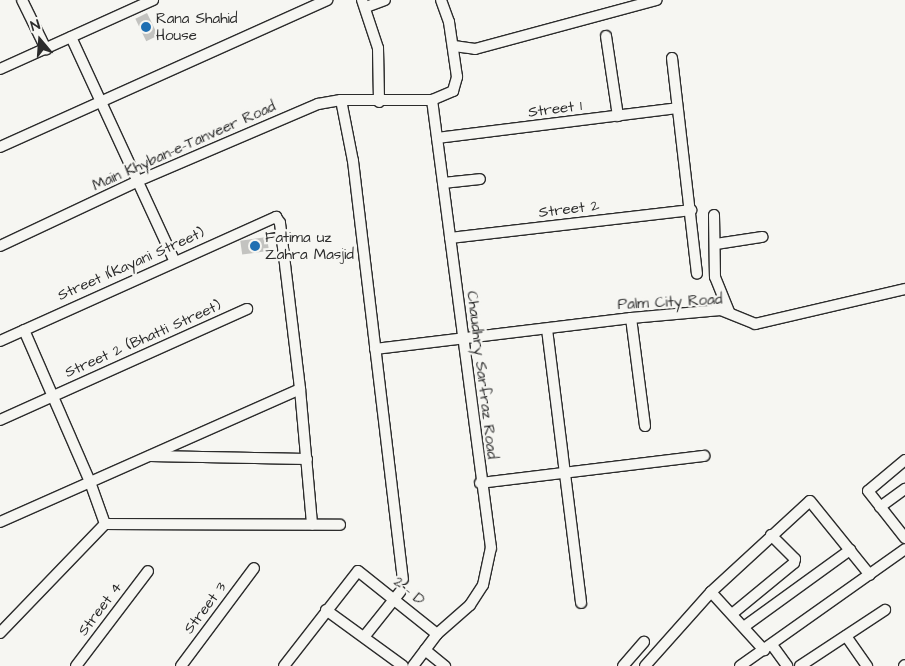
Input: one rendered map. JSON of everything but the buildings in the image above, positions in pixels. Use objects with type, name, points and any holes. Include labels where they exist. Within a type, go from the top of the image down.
[{"type":"street","points":[[22,0],[46,49]]},
{"type":"street","points":[[0,69],[153,0]]},
{"type":"street","points":[[0,147],[327,0]]},
{"type":"street","points":[[383,101],[378,48],[364,4],[385,0]]},
{"type":"street","points":[[432,100],[453,91],[457,77],[454,46],[441,0]]},
{"type":"street","points":[[454,46],[476,49],[641,2],[656,0]]},
{"type":"street","points":[[606,36],[618,116]]},
{"type":"street","points":[[71,37],[174,260]]},
{"type":"street","points":[[672,58],[697,274]]},
{"type":"street","points":[[340,100],[353,162],[403,579]]},
{"type":"street","name":"Main Khyban-e-Tanveer Road","points":[[0,246],[138,181],[310,107],[340,100],[432,100]]},
{"type":"street","name":"Chaudhry Sarfraz Road","points":[[413,666],[436,634],[470,605],[483,585],[490,548],[461,339],[432,100]]},
{"type":"street","name":"Street 1","points":[[437,138],[677,108]]},
{"type":"street","points":[[443,184],[480,179]]},
{"type":"street","name":"Street 2","points":[[450,238],[691,210]]},
{"type":"street","points":[[714,215],[716,244],[715,277],[729,312]]},
{"type":"street","name":"Street 1(Kayani Street)","points":[[0,341],[174,260],[276,217],[280,223],[300,389]]},
{"type":"street","points":[[716,244],[762,236]]},
{"type":"street","name":"Palm City Road","points":[[375,349],[631,318],[721,310],[754,324],[772,322],[905,289]]},
{"type":"street","name":"Street 2 (Bhatti Street)","points":[[0,420],[247,309]]},
{"type":"street","points":[[631,318],[645,426]]},
{"type":"street","points":[[547,329],[581,603]]},
{"type":"street","points":[[24,330],[51,396],[90,482],[105,524]]},
{"type":"street","points":[[0,522],[300,389],[312,524]]},
{"type":"street","points":[[147,456],[307,459]]},
{"type":"street","points":[[480,484],[704,456]]},
{"type":"street","points":[[905,460],[868,490],[905,538]]},
{"type":"street","points":[[880,507],[905,489]]},
{"type":"street","points":[[645,666],[711,592],[810,501],[870,575]]},
{"type":"street","points":[[1,628],[105,524],[340,525]]},
{"type":"street","points":[[732,614],[794,563],[795,559],[771,535]]},
{"type":"street","points":[[740,666],[768,648],[905,549]]},
{"type":"street","points":[[745,626],[850,550]]},
{"type":"street","name":"Street 3","points":[[181,666],[254,568]]},
{"type":"street","name":"Street 4","points":[[76,666],[148,570]]},
{"type":"street","name":"2 - D","points":[[326,610],[356,572],[361,571],[397,595],[436,634]]},
{"type":"street","points":[[711,592],[787,666]]},
{"type":"street","points":[[364,637],[397,595]]},
{"type":"street","points":[[287,665],[326,610],[403,666]]},
{"type":"street","points":[[800,666],[885,610]]},
{"type":"street","points":[[846,636],[867,666]]},
{"type":"street","points":[[623,666],[644,642]]},
{"type":"street","points":[[425,650],[441,665]]},
{"type":"place","name":"Rana Shahid House","points":[[146,27]]},
{"type":"place","name":"Fatima uz Zahra Masjid","points":[[255,246]]}]
